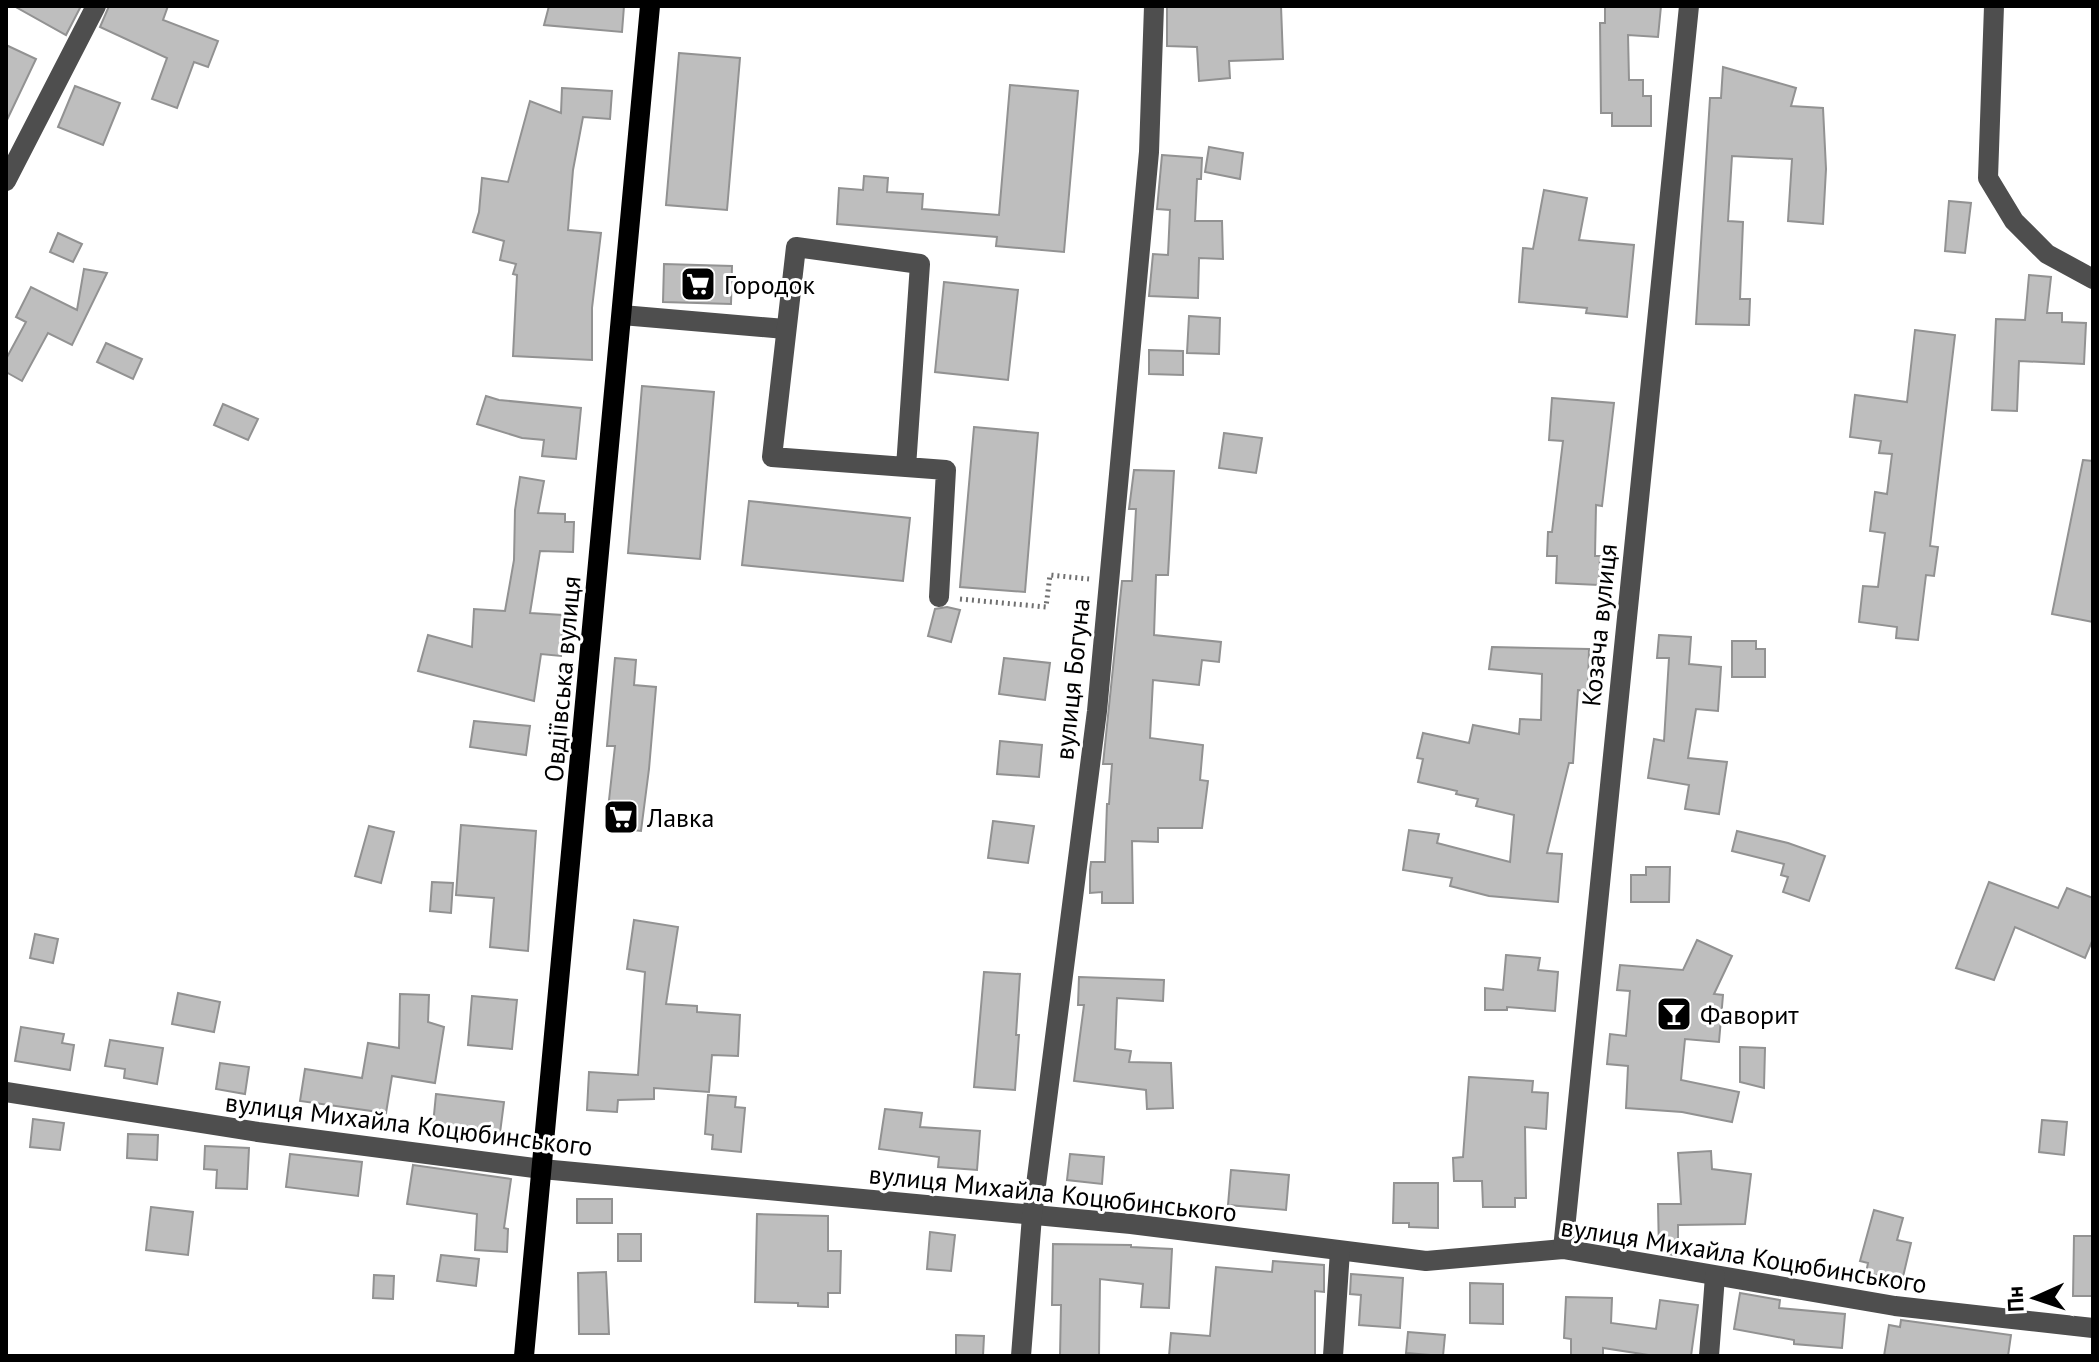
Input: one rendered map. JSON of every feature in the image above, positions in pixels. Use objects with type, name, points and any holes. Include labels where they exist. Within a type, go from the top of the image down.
[{"type":"main road","name":"Овдіївська вулиця","points":[[524,1356],[650,6]]},
{"type":"street","points":[[6,181],[96,6]]},
{"type":"street","name":"вулиця Богуна","points":[[1021,1356],[1032,1216],[1097,711],[1149,152],[1154,6]]},
{"type":"street","name":"Козача вулиця","points":[[1563,1249],[1689,6]]},
{"type":"street","points":[[1994,6],[1988,178],[2014,221],[2047,254],[2093,279]]},
{"type":"street","points":[[906,467],[920,264],[796,247],[772,457],[946,470],[939,597]]},
{"type":"street","points":[[622,315],[785,329]]},
{"type":"street","name":"вулиця Михайла Коцюбинського","points":[[6,1092],[258,1132],[542,1169],[1131,1224],[1426,1261],[1563,1249],[1895,1306],[2093,1328]]},
{"type":"street","points":[[1333,1356],[1340,1251]]},
{"type":"street","points":[[1709,1356],[1715,1276]]},
{"type":"path","points":[[939,597],[1046,607],[1050,575],[1109,581]]},
{"type":"building","points":[[14,6],[81,6],[66,35]]},
{"type":"building","points":[[109,6],[168,6],[163,20],[218,41],[208,67],[194,62],[177,108],[152,99],[167,58],[100,27]]},
{"type":"building","points":[[549,6],[624,6],[622,32],[544,25]]},
{"type":"building","points":[[1167,6],[1281,6],[1283,59],[1229,61],[1230,78],[1199,81],[1197,47],[1167,46]]},
{"type":"building","points":[[1605,6],[1661,6],[1658,37],[1628,35],[1629,80],[1643,80],[1643,96],[1651,96],[1651,126],[1612,126],[1612,113],[1601,113],[1600,23],[1605,23]]},
{"type":"building","points":[[6,45],[36,59],[6,122]]},
{"type":"building","points":[[679,53],[740,58],[727,210],[666,205]]},
{"type":"building","points":[[1723,67],[1796,88],[1791,106],[1823,108],[1826,169],[1823,224],[1788,221],[1792,159],[1732,156],[1728,221],[1743,222],[1740,299],[1750,299],[1749,325],[1696,324],[1710,98],[1721,98]]},
{"type":"building","points":[[1010,85],[1078,91],[1064,252],[996,246],[997,237],[837,224],[839,188],[863,190],[864,176],[888,178],[887,192],[923,194],[922,209],[999,215]]},
{"type":"building","points":[[75,86],[120,103],[103,145],[58,127]]},
{"type":"building","points":[[562,88],[612,91],[610,119],[583,117],[573,170],[568,230],[601,233],[592,308],[592,360],[513,356],[517,275],[513,274],[516,264],[500,260],[504,241],[473,232],[479,212],[482,178],[508,182],[530,101],[561,113]]},
{"type":"building","points":[[1209,147],[1243,153],[1240,179],[1205,172]]},
{"type":"building","points":[[1162,155],[1202,158],[1201,179],[1197,179],[1195,221],[1222,221],[1223,259],[1199,258],[1198,298],[1149,296],[1153,254],[1168,255],[1170,210],[1157,209]]},
{"type":"building","points":[[1544,190],[1587,198],[1579,240],[1634,245],[1627,317],[1586,313],[1587,308],[1519,302],[1523,248],[1533,249]]},
{"type":"building","points":[[1949,201],[1971,203],[1965,253],[1945,251]]},
{"type":"building","points":[[58,233],[82,244],[73,262],[50,252]]},
{"type":"building","name":"Городок","points":[[664,264],[732,266],[731,304],[663,302]]},
{"type":"building","points":[[84,269],[107,273],[72,345],[48,333],[22,381],[6,372],[6,359],[26,322],[16,317],[31,287],[77,310]]},
{"type":"building","points":[[2029,275],[2051,277],[2047,313],[2062,313],[2062,322],[2086,323],[2084,364],[2019,361],[2017,411],[1992,410],[1996,319],[2025,320]]},
{"type":"building","points":[[944,282],[1018,290],[1008,380],[935,372]]},
{"type":"building","points":[[1189,316],[1220,318],[1219,354],[1187,353]]},
{"type":"building","points":[[1915,330],[1955,335],[1930,546],[1938,547],[1934,576],[1926,575],[1918,640],[1896,638],[1897,627],[1859,622],[1863,586],[1878,587],[1885,533],[1870,531],[1875,492],[1887,494],[1892,454],[1879,453],[1881,441],[1850,437],[1855,395],[1907,402]]},
{"type":"building","points":[[106,343],[142,359],[133,379],[97,362]]},
{"type":"building","points":[[1149,350],[1183,351],[1183,375],[1149,374]]},
{"type":"building","points":[[642,386],[714,392],[700,559],[628,553]]},
{"type":"building","points":[[486,396],[581,408],[576,459],[542,456],[544,440],[522,438],[477,424]]},
{"type":"building","points":[[1552,398],[1614,403],[1602,506],[1596,505],[1595,556],[1600,556],[1599,585],[1556,583],[1557,556],[1547,556],[1563,441],[1549,440]]},
{"type":"building","points":[[223,404],[258,419],[248,440],[214,425]]},
{"type":"building","points":[[974,427],[1038,433],[1025,592],[960,587]]},
{"type":"building","points":[[1224,433],[1262,438],[1256,473],[1219,468]]},
{"type":"building","points":[[2083,460],[2093,461],[2093,622],[2052,614]]},
{"type":"building","points":[[1134,470],[1174,471],[1168,575],[1156,575],[1154,635],[1221,642],[1219,662],[1202,660],[1199,685],[1153,680],[1150,738],[1203,745],[1200,780],[1208,781],[1202,828],[1158,828],[1158,842],[1132,841],[1133,903],[1102,903],[1102,892],[1090,893],[1090,870],[1091,862],[1105,862],[1112,764],[1103,764],[1122,581],[1132,581],[1136,509],[1129,509]]},
{"type":"building","points":[[520,477],[544,481],[538,513],[565,514],[565,522],[574,522],[573,552],[540,551],[530,613],[563,615],[561,656],[541,654],[534,701],[418,671],[428,635],[472,647],[474,609],[505,611],[514,560],[515,510]]},
{"type":"building","points":[[749,501],[910,518],[903,581],[742,565]]},
{"type":"building","points":[[947,607],[960,610],[951,642],[928,636],[935,609]]},
{"type":"building","points":[[1659,635],[1691,637],[1689,664],[1721,667],[1718,711],[1696,709],[1688,758],[1727,762],[1719,814],[1685,809],[1689,785],[1648,778],[1654,739],[1664,741],[1669,658],[1657,658]]},
{"type":"building","points":[[1732,641],[1756,641],[1756,649],[1765,649],[1765,677],[1732,677]]},
{"type":"building","points":[[1492,647],[1589,649],[1588,691],[1578,690],[1573,763],[1569,763],[1547,853],[1562,854],[1558,902],[1489,896],[1450,886],[1452,878],[1403,870],[1409,830],[1439,834],[1437,843],[1510,862],[1514,815],[1476,806],[1478,799],[1456,794],[1457,791],[1418,782],[1423,759],[1417,758],[1423,733],[1469,743],[1473,725],[1519,734],[1520,719],[1541,720],[1542,674],[1489,669]]},
{"type":"building","points":[[615,658],[636,660],[634,685],[656,687],[641,831],[606,827],[615,746],[607,746]]},
{"type":"building","points":[[1004,658],[1050,663],[1045,700],[999,694]]},
{"type":"building","points":[[474,721],[530,726],[526,755],[470,747]]},
{"type":"building","points":[[1000,741],[1042,745],[1039,777],[997,774]]},
{"type":"building","points":[[993,821],[1034,826],[1028,863],[988,858]]},
{"type":"building","points":[[461,825],[536,831],[528,951],[490,947],[494,898],[456,895]]},
{"type":"building","points":[[369,826],[394,832],[381,883],[355,876]]},
{"type":"building","points":[[1737,831],[1825,856],[1809,901],[1783,892],[1788,877],[1781,875],[1784,864],[1732,851]]},
{"type":"building","points":[[1646,867],[1670,867],[1669,902],[1631,902],[1631,875],[1646,875]]},
{"type":"building","points":[[432,882],[453,883],[451,913],[430,911]]},
{"type":"building","points":[[1989,882],[2058,908],[2067,888],[2093,898],[2093,939],[2085,958],[2015,927],[1994,980],[1956,968]]},
{"type":"building","points":[[634,920],[678,927],[666,1004],[697,1006],[697,1012],[740,1015],[738,1056],[712,1055],[709,1092],[654,1088],[654,1099],[618,1100],[617,1112],[587,1110],[589,1072],[638,1075],[645,972],[627,969]]},
{"type":"building","points":[[35,934],[58,939],[53,963],[30,958]]},
{"type":"building","points":[[1697,940],[1732,956],[1714,994],[1723,995],[1719,1042],[1685,1039],[1681,1080],[1739,1092],[1732,1122],[1682,1112],[1626,1108],[1628,1066],[1607,1064],[1610,1034],[1626,1036],[1630,991],[1617,990],[1620,965],[1683,970]]},
{"type":"building","points":[[1506,955],[1540,958],[1538,970],[1558,972],[1555,1011],[1507,1007],[1507,1010],[1485,1010],[1485,988],[1503,990]]},
{"type":"building","points":[[984,972],[1020,974],[1015,1090],[974,1087]]},
{"type":"building","points":[[1079,977],[1164,980],[1163,1001],[1117,998],[1115,1049],[1131,1051],[1129,1062],[1171,1063],[1173,1108],[1147,1109],[1146,1090],[1074,1081],[1084,1005],[1078,1005]]},
{"type":"building","points":[[178,993],[220,1002],[214,1032],[172,1024]]},
{"type":"building","points":[[400,994],[429,995],[428,1022],[444,1027],[435,1083],[392,1076],[386,1113],[300,1101],[305,1069],[362,1078],[368,1043],[399,1048]]},
{"type":"building","points":[[472,996],[517,1000],[512,1049],[468,1045]]},
{"type":"building","points":[[21,1027],[64,1034],[62,1043],[74,1045],[70,1070],[15,1061]]},
{"type":"building","points":[[110,1040],[163,1048],[157,1084],[124,1078],[125,1069],[105,1066]]},
{"type":"building","points":[[1740,1047],[1765,1048],[1764,1088],[1740,1082]]},
{"type":"building","points":[[220,1063],[249,1067],[245,1094],[216,1089]]},
{"type":"building","points":[[1469,1077],[1533,1081],[1532,1092],[1548,1093],[1546,1129],[1525,1127],[1526,1198],[1515,1198],[1515,1207],[1483,1207],[1482,1181],[1454,1181],[1453,1158],[1463,1157]]},
{"type":"building","points":[[436,1094],[504,1102],[500,1133],[433,1125]]},
{"type":"building","points":[[708,1095],[736,1097],[735,1107],[745,1108],[741,1152],[712,1149],[713,1135],[705,1134]]},
{"type":"building","points":[[885,1109],[922,1113],[920,1127],[980,1131],[977,1170],[938,1167],[939,1157],[879,1149]]},
{"type":"building","points":[[33,1119],[64,1123],[60,1150],[30,1147]]},
{"type":"building","points":[[2042,1120],[2067,1122],[2064,1155],[2039,1152]]},
{"type":"building","points":[[128,1134],[158,1135],[157,1160],[127,1158]]},
{"type":"building","points":[[205,1146],[249,1148],[247,1189],[216,1188],[217,1170],[204,1169]]},
{"type":"building","points":[[1711,1151],[1712,1169],[1751,1174],[1745,1224],[1678,1225],[1678,1256],[1659,1252],[1658,1204],[1681,1204],[1678,1153]]},
{"type":"building","points":[[290,1154],[362,1162],[358,1196],[286,1187]]},
{"type":"building","points":[[1070,1154],[1104,1157],[1102,1184],[1067,1180]]},
{"type":"building","points":[[413,1165],[511,1179],[504,1228],[508,1229],[507,1252],[475,1250],[477,1214],[407,1204]]},
{"type":"building","points":[[1231,1170],[1289,1175],[1286,1210],[1228,1205]]},
{"type":"building","points":[[1394,1183],[1438,1183],[1438,1228],[1393,1223]]},
{"type":"building","points":[[577,1199],[612,1199],[612,1223],[577,1223]]},
{"type":"building","points":[[151,1207],[193,1212],[188,1255],[146,1250]]},
{"type":"building","points":[[1874,1210],[1903,1218],[1897,1240],[1911,1243],[1902,1281],[1866,1273],[1868,1263],[1860,1261]]},
{"type":"building","points":[[757,1214],[828,1216],[828,1251],[841,1251],[840,1293],[828,1293],[828,1307],[755,1302]]},
{"type":"building","points":[[930,1232],[955,1235],[951,1271],[927,1269]]},
{"type":"building","points":[[618,1234],[641,1234],[641,1261],[618,1261]]},
{"type":"building","points":[[2074,1236],[2093,1236],[2093,1296],[2073,1296]]},
{"type":"building","points":[[1053,1244],[1172,1249],[1169,1308],[1141,1307],[1143,1284],[1100,1279],[1099,1356],[1060,1356],[1061,1305],[1052,1305]]},
{"type":"building","points":[[441,1255],[479,1259],[476,1286],[437,1281]]},
{"type":"building","points":[[1273,1261],[1324,1265],[1324,1292],[1315,1291],[1315,1356],[1169,1356],[1171,1333],[1210,1336],[1216,1267],[1272,1272]]},
{"type":"building","points":[[606,1272],[609,1334],[579,1334],[578,1273]]},
{"type":"building","points":[[1351,1274],[1403,1278],[1400,1328],[1359,1325],[1361,1295],[1350,1294]]},
{"type":"building","points":[[374,1275],[394,1276],[393,1299],[373,1298]]},
{"type":"building","points":[[1470,1283],[1503,1284],[1503,1324],[1470,1323]]},
{"type":"building","points":[[1740,1293],[1780,1300],[1779,1308],[1845,1314],[1842,1348],[1794,1344],[1794,1340],[1734,1329]]},
{"type":"building","points":[[1566,1297],[1612,1298],[1611,1323],[1656,1329],[1660,1300],[1698,1305],[1691,1356],[1655,1356],[1603,1348],[1603,1356],[1571,1356],[1571,1339],[1564,1338]]},
{"type":"building","points":[[1901,1320],[2011,1335],[2008,1356],[1884,1356],[1889,1325],[1900,1327]]},
{"type":"building","points":[[1408,1332],[1445,1335],[1443,1356],[1406,1353]]},
{"type":"building","points":[[956,1335],[984,1336],[983,1356],[956,1356]]},
{"type":"place","name":"Городок","points":[[698,284]]},
{"type":"place","name":"Лавка","points":[[621,817]]},
{"type":"place","name":"Фаворит","points":[[1674,1014]]}]
